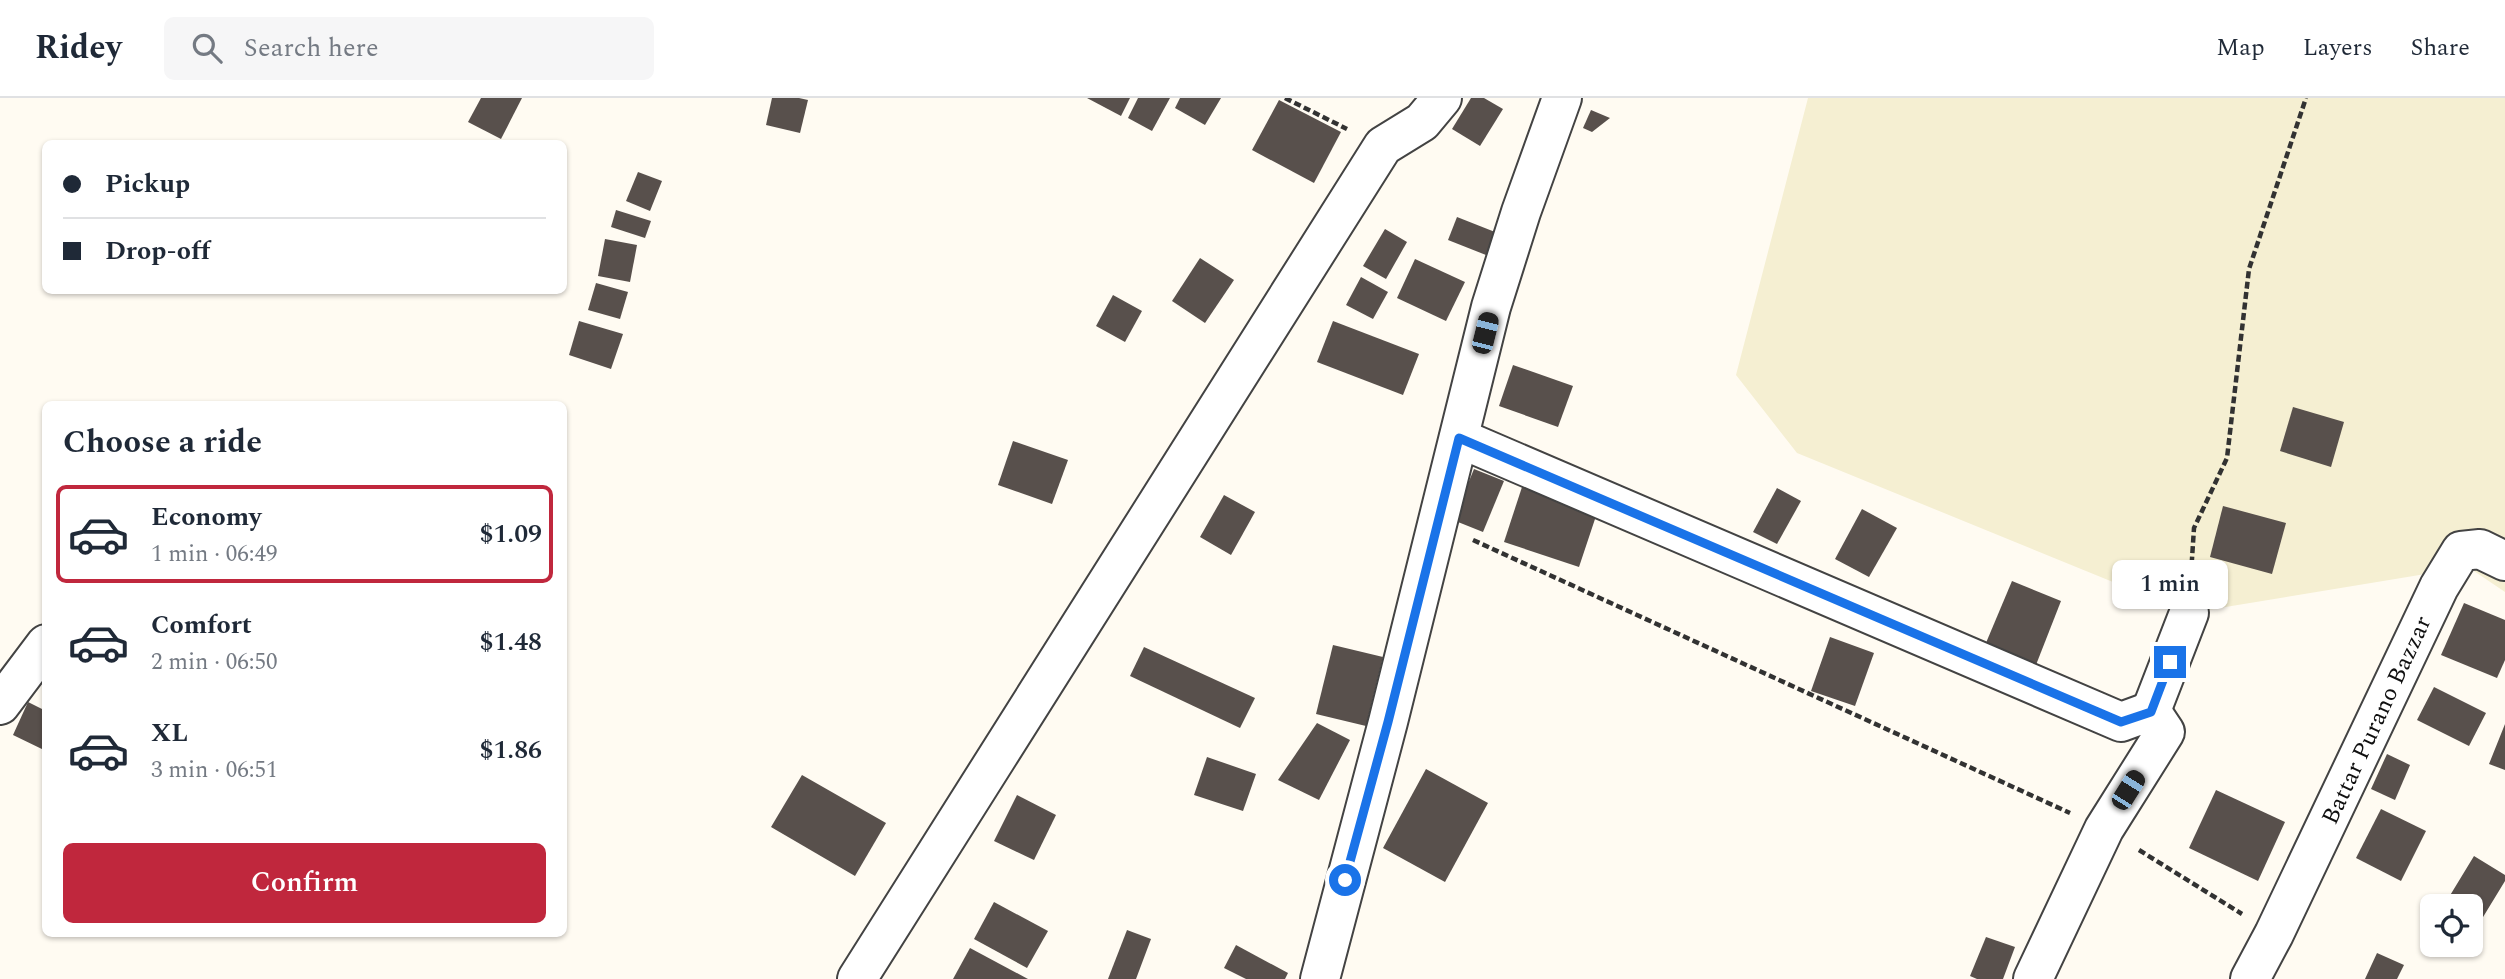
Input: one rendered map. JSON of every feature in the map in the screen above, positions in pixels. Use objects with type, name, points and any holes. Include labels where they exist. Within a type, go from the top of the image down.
[{"type":"street","points":[[857,979],[1383,146],[1422,122],[1442,98]]},
{"type":"street","points":[[1320,979],[1495,295],[1521,212],[1562,98]]},
{"type":"street","points":[[1459,438],[2121,722],[2151,712]]},
{"type":"street","name":"Battar Purano Bazzar","points":[[2274,934],[2439,587],[2461,551],[2480,549],[2505,561]]},
{"type":"street","points":[[2151,712],[2189,613]]},
{"type":"street","points":[[0,705],[42,649]]},
{"type":"street","points":[[2033,979],[2104,829],[2165,732],[2151,712]]},
{"type":"street","points":[[2250,979],[2274,934]]},
{"type":"path","points":[[1285,98],[1383,146]]},
{"type":"path","points":[[2189,613],[2193,528],[2227,458],[2249,269],[2306,98]]},
{"type":"path","points":[[1437,523],[2104,829],[2274,934]]},
{"type":"shaded area","points":[[1808,98],[2505,98],[2505,592],[2468,567],[2189,613],[1797,453],[1736,375]]},
{"type":"building","points":[[481,98],[522,98],[501,139],[468,122]]},
{"type":"building","points":[[772,98],[808,100],[800,133],[766,125]]},
{"type":"building","points":[[1087,98],[1130,98],[1121,116]]},
{"type":"building","points":[[1138,98],[1170,98],[1152,131],[1128,118]]},
{"type":"building","points":[[1180,98],[1221,98],[1205,125],[1175,108]]},
{"type":"building","points":[[1471,98],[1484,98],[1503,109],[1480,146],[1452,129]]},
{"type":"building","points":[[1279,100],[1341,132],[1314,183],[1252,150]]},
{"type":"building","points":[[1591,110],[1610,118],[1592,132],[1583,128]]},
{"type":"building","points":[[638,172],[662,181],[650,211],[626,201]]},
{"type":"building","points":[[616,210],[651,221],[645,238],[611,227]]},
{"type":"building","points":[[1457,217],[1495,232],[1486,255],[1448,240]]},
{"type":"building","points":[[1385,229],[1407,242],[1386,279],[1363,266]]},
{"type":"building","points":[[605,239],[637,245],[630,282],[598,276]]},
{"type":"building","points":[[1200,258],[1234,280],[1205,323],[1172,301]]},
{"type":"building","points":[[1415,259],[1465,282],[1446,321],[1397,298]]},
{"type":"building","points":[[1361,277],[1388,292],[1373,319],[1346,305]]},
{"type":"building","points":[[596,283],[628,292],[620,319],[588,310]]},
{"type":"building","points":[[1113,295],[1142,311],[1125,342],[1096,326]]},
{"type":"building","points":[[579,321],[623,334],[611,369],[569,355]]},
{"type":"building","points":[[1333,321],[1419,354],[1403,395],[1317,362]]},
{"type":"building","points":[[1513,365],[1573,386],[1558,427],[1499,406]]},
{"type":"building","points":[[2293,407],[2344,422],[2331,467],[2280,451]]},
{"type":"building","points":[[1013,441],[1068,460],[1052,504],[998,485]]},
{"type":"building","points":[[1474,469],[1504,481],[1483,532],[1453,520]]},
{"type":"building","points":[[1522,487],[1597,513],[1579,567],[1504,542]]},
{"type":"building","points":[[1777,488],[1801,501],[1777,544],[1753,532]]},
{"type":"building","points":[[1224,495],[1255,512],[1231,555],[1200,537]]},
{"type":"building","points":[[2223,506],[2286,523],[2272,574],[2210,557]]},
{"type":"building","points":[[1862,509],[1897,528],[1869,577],[1835,559]]},
{"type":"building","points":[[2012,581],[2061,601],[2034,670],[1983,650]]},
{"type":"building","points":[[2464,603],[2505,620],[2505,660],[2497,678],[2441,655]]},
{"type":"building","points":[[1830,637],[1874,653],[1855,706],[1811,691]]},
{"type":"building","points":[[1333,645],[1383,657],[1366,726],[1316,714]]},
{"type":"building","points":[[1144,647],[1255,698],[1240,728],[1130,676]]},
{"type":"building","points":[[2434,687],[2486,713],[2469,746],[2417,720]]},
{"type":"building","points":[[28,702],[42,709],[42,749],[13,735]]},
{"type":"building","points":[[1317,723],[1350,740],[1319,800],[1278,780]]},
{"type":"building","points":[[2505,724],[2505,770],[2489,764]]},
{"type":"building","points":[[2387,754],[2410,765],[2395,800],[2371,789]]},
{"type":"building","points":[[1207,757],[1256,774],[1243,811],[1194,795]]},
{"type":"building","points":[[1426,769],[1488,803],[1445,882],[1383,848]]},
{"type":"building","points":[[802,775],[886,823],[855,876],[771,827]]},
{"type":"building","points":[[2216,790],[2285,822],[2258,881],[2189,848]]},
{"type":"building","points":[[1017,795],[1056,815],[1034,860],[994,841]]},
{"type":"building","points":[[2381,809],[2426,831],[2401,881],[2356,858]]},
{"type":"building","points":[[2474,856],[2505,875],[2505,881],[2483,917],[2483,894],[2451,894]]},
{"type":"building","points":[[994,902],[1048,931],[1027,968],[974,939]]},
{"type":"building","points":[[1127,930],[1151,939],[1136,979],[1108,979]]},
{"type":"building","points":[[1986,937],[2015,947],[2003,979],[1977,979],[1970,976]]},
{"type":"building","points":[[1236,945],[1288,973],[1285,979],[1246,979],[1224,968]]},
{"type":"building","points":[[970,948],[1028,979],[953,979]]},
{"type":"building","points":[[2377,953],[2404,965],[2397,979],[2365,979]]},
{"type":"route","points":[[1345,880],[1388,722],[1459,438],[2121,722],[2151,712],[2170,662]]}]
